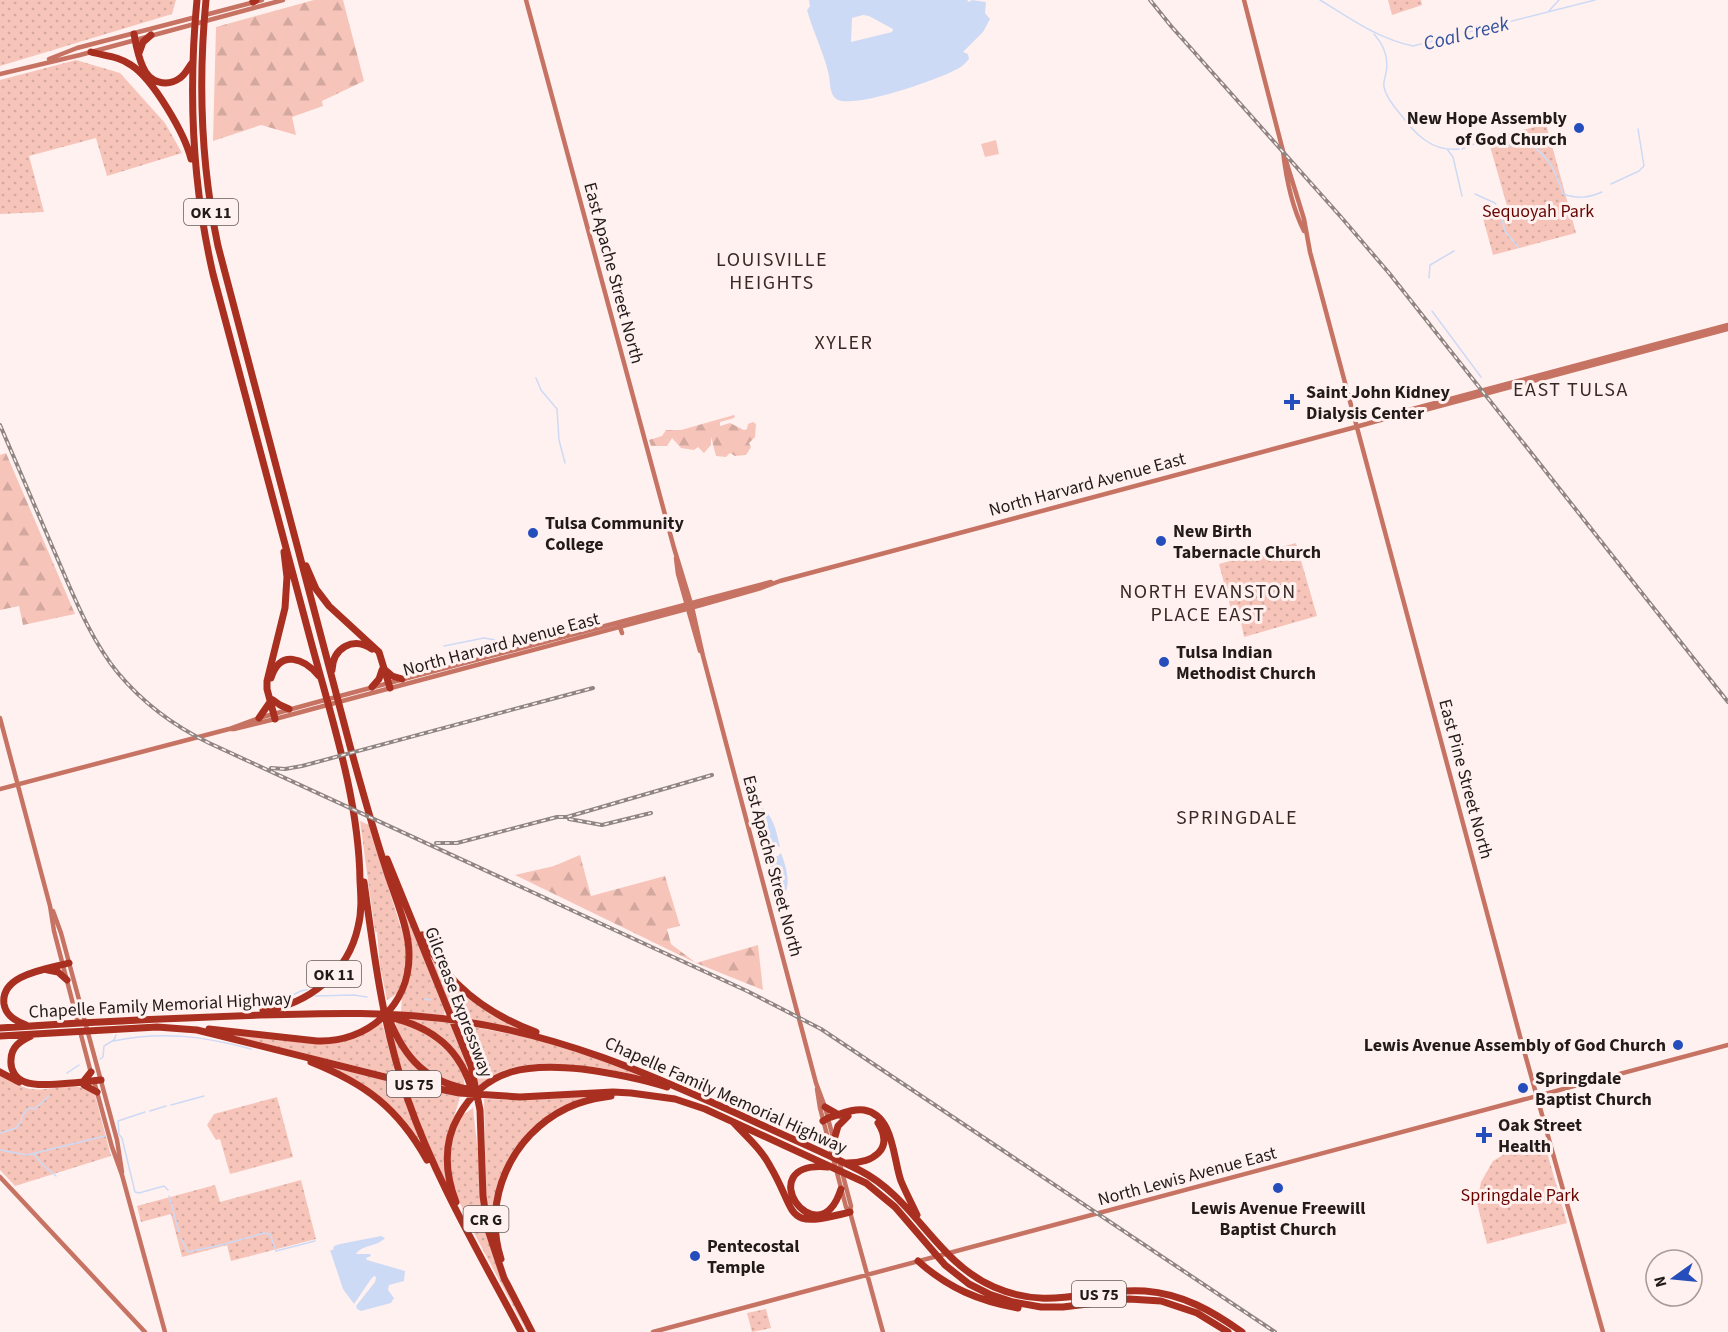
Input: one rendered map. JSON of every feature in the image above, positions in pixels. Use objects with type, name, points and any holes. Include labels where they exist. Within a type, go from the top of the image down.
[{"type":"highway","name":"OK 11","points":[[197,0],[193,39],[192,111],[196,179],[203,228],[213,274],[344,767],[360,852],[361,910],[359,924],[352,946],[338,970],[315,992],[295,1003],[274,1010],[230,1016]]},
{"type":"highway","name":"OK 11","points":[[206,0],[201,78],[203,142],[215,231],[227,285],[331,675]]},
{"type":"highway","points":[[139,53],[143,42],[151,35]]},
{"type":"highway","points":[[133,37],[146,73],[152,79],[170,82],[180,78],[192,63]]},
{"type":"highway","points":[[133,37],[140,72],[180,131],[188,148],[196,179]]},
{"type":"highway","points":[[91,52],[117,58],[140,72]]},
{"type":"highway","points":[[288,513],[316,589],[335,614],[376,648],[381,655],[383,670],[372,687]]},
{"type":"highway","points":[[276,716],[267,681],[286,598],[287,577],[280,525]]},
{"type":"highway","points":[[331,675],[334,656],[341,648],[354,643],[364,644],[371,648],[378,657],[388,686]]},
{"type":"highway","points":[[259,718],[272,701],[271,677],[278,666],[285,661],[296,659],[304,661],[321,678]]},
{"type":"highway","points":[[383,670],[402,679]]},
{"type":"highway","name":"Gilcrease Expressway","points":[[331,675],[374,829],[459,1034],[471,1078]]},
{"type":"highway","points":[[272,701],[289,710]]},
{"type":"highway","points":[[169,1028],[222,1029],[333,1041],[365,1031],[381,1020],[391,1010],[408,973],[408,941],[374,829]]},
{"type":"highway","points":[[381,842],[423,938],[436,959],[459,986],[482,1005],[512,1023],[590,1052]]},
{"type":"highway","points":[[360,852],[381,997],[392,1036],[413,1062],[443,1083],[486,1092],[547,1095]]},
{"type":"highway","points":[[29,1026],[14,1020],[8,1013],[4,1004],[4,995],[9,985],[18,978],[65,963]]},
{"type":"highway","points":[[0,988],[19,974],[65,963]]},
{"type":"highway","points":[[46,970],[58,972],[66,980]]},
{"type":"highway","points":[[371,1013],[411,1023],[429,1031],[450,1049],[471,1078]]},
{"type":"highway","name":"Chapelle Family Memorial Highway","points":[[0,1028],[230,1016],[371,1013],[469,1022],[542,1037],[642,1071],[845,1163],[855,1165],[888,1188],[955,1262],[994,1287],[1030,1297],[1067,1298],[1126,1291],[1170,1295],[1207,1309],[1242,1332]]},
{"type":"highway","name":"Chapelle Family Memorial Highway","points":[[0,1036],[169,1028],[209,1032],[405,1082],[459,1093],[502,1097],[631,1092],[686,1102],[732,1121],[821,1164],[858,1178],[888,1199],[945,1265],[980,1290],[1005,1300],[1041,1307],[1129,1299],[1161,1301],[1197,1313],[1228,1332]]},
{"type":"highway","points":[[36,1034],[21,1041],[12,1051],[11,1065],[18,1077],[25,1082],[35,1084],[83,1083],[97,1092]]},
{"type":"highway","name":"CR G","points":[[392,1036],[407,1099],[430,1156],[521,1332]]},
{"type":"highway","points":[[284,1051],[346,1076],[393,1111],[416,1140],[463,1223]]},
{"type":"highway","points":[[472,1239],[452,1191],[448,1170],[449,1141],[460,1114],[468,1102],[486,1084],[513,1070],[546,1066],[624,1074],[698,1096]]},
{"type":"highway","points":[[0,1072],[31,1087],[98,1082]]},
{"type":"highway","points":[[83,1083],[91,1072]]},
{"type":"highway","name":"CR G","points":[[471,1078],[481,1125],[483,1196],[488,1230],[500,1268],[532,1332]]},
{"type":"highway","points":[[518,1306],[500,1256],[495,1226],[498,1193],[511,1161],[531,1134],[558,1113],[587,1101],[631,1092]]},
{"type":"highway","points":[[825,1107],[839,1115]]},
{"type":"highway","points":[[826,1120],[863,1110],[882,1120],[888,1132],[901,1181],[924,1228]]},
{"type":"highway","points":[[826,1120],[861,1114],[872,1118],[880,1125],[883,1134],[882,1146],[876,1156],[855,1165]]},
{"type":"highway","points":[[834,1140],[838,1126],[848,1116]]},
{"type":"highway","points":[[732,1121],[765,1157],[788,1205],[797,1215],[813,1221],[850,1212]]},
{"type":"highway","points":[[821,1164],[806,1168],[794,1178],[791,1192],[799,1208],[812,1214],[827,1212],[836,1204],[842,1189]]},
{"type":"highway","points":[[918,1261],[959,1291],[987,1302],[1041,1311],[1080,1305]]},
{"type":"main road","points":[[0,74],[91,52],[133,37],[262,0]]},
{"type":"main road","points":[[35,64],[77,48],[151,35],[283,0]]},
{"type":"main road","name":"East Apache Street North","points":[[526,0],[703,656],[826,1120],[846,1207],[850,1212],[883,1332]]},
{"type":"main road","name":"East Pine Street North","points":[[1244,0],[1537,1097],[1603,1332]]},
{"type":"main road","name":"North Harvard Avenue East","points":[[229,729],[760,584],[780,581],[1402,414],[1404,411],[1728,327]]},
{"type":"main road","points":[[619,624],[622,633]]},
{"type":"main road","name":"North Harvard Avenue East","points":[[0,789],[229,729],[259,718],[276,716],[289,710],[372,687],[388,686],[402,679],[522,650]]},
{"type":"main road","points":[[0,718],[50,906],[54,931],[82,1011],[98,1082],[119,1152],[122,1175]]},
{"type":"main road","points":[[65,963],[66,980],[83,1043],[91,1072],[98,1082],[97,1092],[165,1332]]},
{"type":"main road","name":"North Lewis Avenue East","points":[[653,1332],[1728,1045]]},
{"type":"main road","name":"East Apache Street North","points":[[816,1083],[834,1140],[851,1206],[850,1212]]},
{"type":"main road","points":[[0,1177],[145,1332]]},
{"type":"green space","points":[[0,0],[176,0],[172,14],[0,66]]},
{"type":"green space","points":[[314,0],[343,0],[364,81],[322,101],[323,106],[292,117],[296,135],[261,125],[213,141],[216,27]]},
{"type":"green space","points":[[1388,0],[1421,0],[1422,5],[1392,15]]},
{"type":"green space","points":[[76,60],[120,73],[165,123],[182,153],[107,176],[96,138],[29,156],[44,212],[0,214],[0,80]]},
{"type":"green space","name":"Sequoyah Park","points":[[1546,124],[1576,233],[1493,255],[1483,218],[1507,206],[1488,139]]},
{"type":"green space","points":[[996,140],[999,154],[985,157],[981,144]]},
{"type":"green space","points":[[1546,203],[1549,214],[1548,223],[1537,231],[1530,214],[1531,211]]},
{"type":"green space","points":[[734,415],[734,418],[720,422],[720,426],[730,423],[744,430],[747,429],[748,424],[753,422],[756,424],[755,437],[749,443],[751,447],[746,455],[735,456],[730,453],[726,457],[716,456],[711,437],[711,445],[704,453],[698,447],[694,450],[681,448],[672,438],[667,446],[651,446],[649,440],[662,436],[666,430],[681,430]]},
{"type":"green space","points":[[6,453],[75,614],[23,625],[19,606],[0,610],[0,455]]},
{"type":"green space","points":[[1296,543],[1317,616],[1244,637],[1241,622],[1234,620],[1219,564]]},
{"type":"green space","points":[[360,821],[369,825],[405,941],[407,963],[398,993],[387,1000],[380,966]]},
{"type":"green space","points":[[580,855],[591,896],[665,876],[680,926],[667,929],[671,944],[696,963],[515,875],[554,866]]},
{"type":"green space","points":[[392,881],[445,1008],[444,1015],[401,1012],[402,996],[410,969]]},
{"type":"green space","points":[[758,945],[763,990],[696,963]]},
{"type":"green space","points":[[428,951],[448,977],[520,1027],[519,1029],[455,1017]]},
{"type":"green space","points":[[401,1017],[452,1023],[470,1074],[452,1049]]},
{"type":"green space","points":[[393,1021],[416,1027],[448,1051],[460,1068],[464,1077],[464,1086],[437,1076],[424,1068],[408,1050],[399,1035],[396,1022]]},
{"type":"green space","points":[[382,1022],[394,1068],[392,1075],[222,1033],[334,1043],[360,1036]]},
{"type":"green space","points":[[463,1025],[542,1040],[640,1073],[638,1076],[607,1069],[570,1065],[532,1065],[502,1071],[479,1086],[462,1031]]},
{"type":"green space","points":[[393,1037],[406,1056],[424,1074],[453,1090],[403,1078]]},
{"type":"green space","points":[[329,1065],[399,1084],[419,1138],[417,1139],[397,1113],[328,1067]]},
{"type":"green space","points":[[0,1074],[30,1089],[74,1086],[89,1090],[95,1095],[111,1156],[15,1186],[0,1170]]},
{"type":"green space","points":[[410,1087],[460,1097],[450,1130],[450,1192],[432,1156],[408,1092]]},
{"type":"green space","points":[[594,1096],[544,1120],[507,1164],[492,1235],[486,1196],[484,1099],[517,1100]]},
{"type":"green space","points":[[277,1097],[293,1157],[230,1174],[220,1139],[216,1140],[207,1125],[214,1114]]},
{"type":"green space","points":[[473,1108],[487,1236],[499,1274],[529,1332],[467,1220],[452,1184],[449,1157],[455,1130],[463,1115]]},
{"type":"green space","name":"Springdale Park","points":[[1545,1145],[1567,1223],[1487,1244],[1477,1203],[1481,1182],[1493,1161],[1503,1155]]},
{"type":"green space","points":[[301,1180],[316,1239],[231,1261],[227,1245],[182,1257],[171,1214],[141,1222],[137,1206],[215,1185],[220,1202]]},
{"type":"green space","points":[[766,1309],[771,1328],[752,1332],[747,1313]]},
{"type":"water","points":[[809,0],[967,0],[969,2],[972,0],[986,2],[985,13],[990,19],[983,32],[963,52],[968,54],[969,59],[959,68],[896,92],[858,101],[843,101],[835,98],[830,88],[825,60],[807,10],[810,6]],"holes":[[[869,16],[893,29],[892,32],[851,42],[852,18]]]},
{"type":"water","points":[[763,808],[773,821],[780,847],[775,845],[772,851],[775,856],[781,853],[786,869],[788,881],[783,897],[777,896],[765,859],[756,815]]},
{"type":"water","points":[[381,1236],[385,1238],[382,1241],[356,1254],[370,1254],[367,1260],[405,1271],[404,1281],[389,1285],[388,1290],[394,1298],[391,1303],[361,1311],[356,1306],[375,1282],[376,1277],[371,1279],[354,1304],[343,1289],[330,1250],[340,1244]]},
{"type":"waterway","name":"Coal Creek","points":[[1320,0],[1376,33],[1413,46],[1595,0]]},
{"type":"waterway","points":[[1548,12],[1559,0]]},
{"type":"waterway","name":"Coal Creek","points":[[1374,34],[1385,52],[1387,67],[1384,87],[1393,105],[1412,129],[1432,145],[1459,149]]},
{"type":"waterway","name":"Coal Creek","points":[[1611,184],[1639,171],[1644,166],[1638,129]]},
{"type":"waterway","name":"Coal Creek","points":[[1462,149],[1484,140],[1510,146],[1528,143],[1551,165],[1563,194],[1583,197],[1602,192]]},
{"type":"waterway","points":[[1447,149],[1453,157],[1462,196]]},
{"type":"waterway","points":[[1475,194],[1495,203],[1505,231],[1518,247]]},
{"type":"waterway","points":[[1429,278],[1430,265],[1454,251]]},
{"type":"waterway","points":[[1432,311],[1481,377]]},
{"type":"waterway","points":[[536,378],[541,390],[557,409],[559,440],[565,463]]},
{"type":"waterway","points":[[444,646],[484,638],[515,641]]},
{"type":"waterway","points":[[126,1014],[152,1007],[263,1004],[285,999],[307,990]]},
{"type":"waterway","points":[[315,996],[367,997]]},
{"type":"waterway","points":[[424,999],[431,1000]]},
{"type":"waterway","points":[[98,1008],[100,1013],[104,1014]]},
{"type":"waterway","points":[[100,1059],[103,1057],[104,1046],[114,1040],[116,1035]]},
{"type":"waterway","points":[[113,1041],[148,1036],[182,1036],[251,1049]]},
{"type":"waterway","points":[[67,1073],[79,1065]]},
{"type":"waterway","points":[[0,1133],[16,1128],[29,1108],[35,1109],[49,1096]]},
{"type":"waterway","points":[[171,1105],[204,1096]]},
{"type":"waterway","points":[[150,1111],[166,1106]]},
{"type":"waterway","points":[[119,1132],[118,1121],[145,1112]]},
{"type":"waterway","points":[[118,1133],[122,1138],[135,1192],[164,1186],[168,1190]]},
{"type":"waterway","points":[[0,1150],[27,1155],[105,1136]]},
{"type":"waterway","points":[[34,1154],[56,1176]]},
{"type":"waterway","points":[[169,1196],[179,1232]]},
{"type":"waterway","points":[[181,1238],[188,1252],[264,1233],[270,1234],[276,1251],[315,1241]]},
{"type":"railway","points":[[1150,0],[1389,273],[1728,702]]},
{"type":"railway","points":[[0,425],[77,604],[100,647],[128,684],[171,721],[209,743],[747,991],[821,1029],[1275,1332]]},
{"type":"railway","points":[[271,768],[285,769],[302,766],[593,688]]},
{"type":"railway","points":[[436,843],[457,843],[557,817],[567,817],[712,775]]},
{"type":"railway","points":[[569,819],[602,825],[651,813]]},
{"type":"place","name":"New Hope Assembly of God Church","points":[[1579,128]]},
{"type":"place","name":"Saint John Kidney Dialysis Center","points":[[1292,402]]},
{"type":"place","name":"Tulsa Community College","points":[[533,533]]},
{"type":"place","name":"New Birth Tabernacle Church","points":[[1161,541]]},
{"type":"place","name":"Tulsa Indian Methodist Church","points":[[1164,662]]},
{"type":"place","name":"Lewis Avenue Assembly of God Church","points":[[1678,1045]]},
{"type":"place","name":"Springdale Baptist Church","points":[[1523,1088]]},
{"type":"place","name":"Oak Street Health","points":[[1484,1135]]},
{"type":"place","name":"Lewis Avenue Freewill Baptist Church","points":[[1278,1188]]},
{"type":"place","name":"Pentecostal Temple","points":[[695,1256]]},
{"type":"district","name":"LOUISVILLE HEIGHTS","points":[[772,270]]},
{"type":"district","name":"XYLER","points":[[844,342]]},
{"type":"district","name":"EAST TULSA","points":[[1571,389]]},
{"type":"district","name":"NORTH EVANSTON PLACE EAST","points":[[1208,602]]},
{"type":"district","name":"SPRINGDALE","points":[[1237,817]]}]
